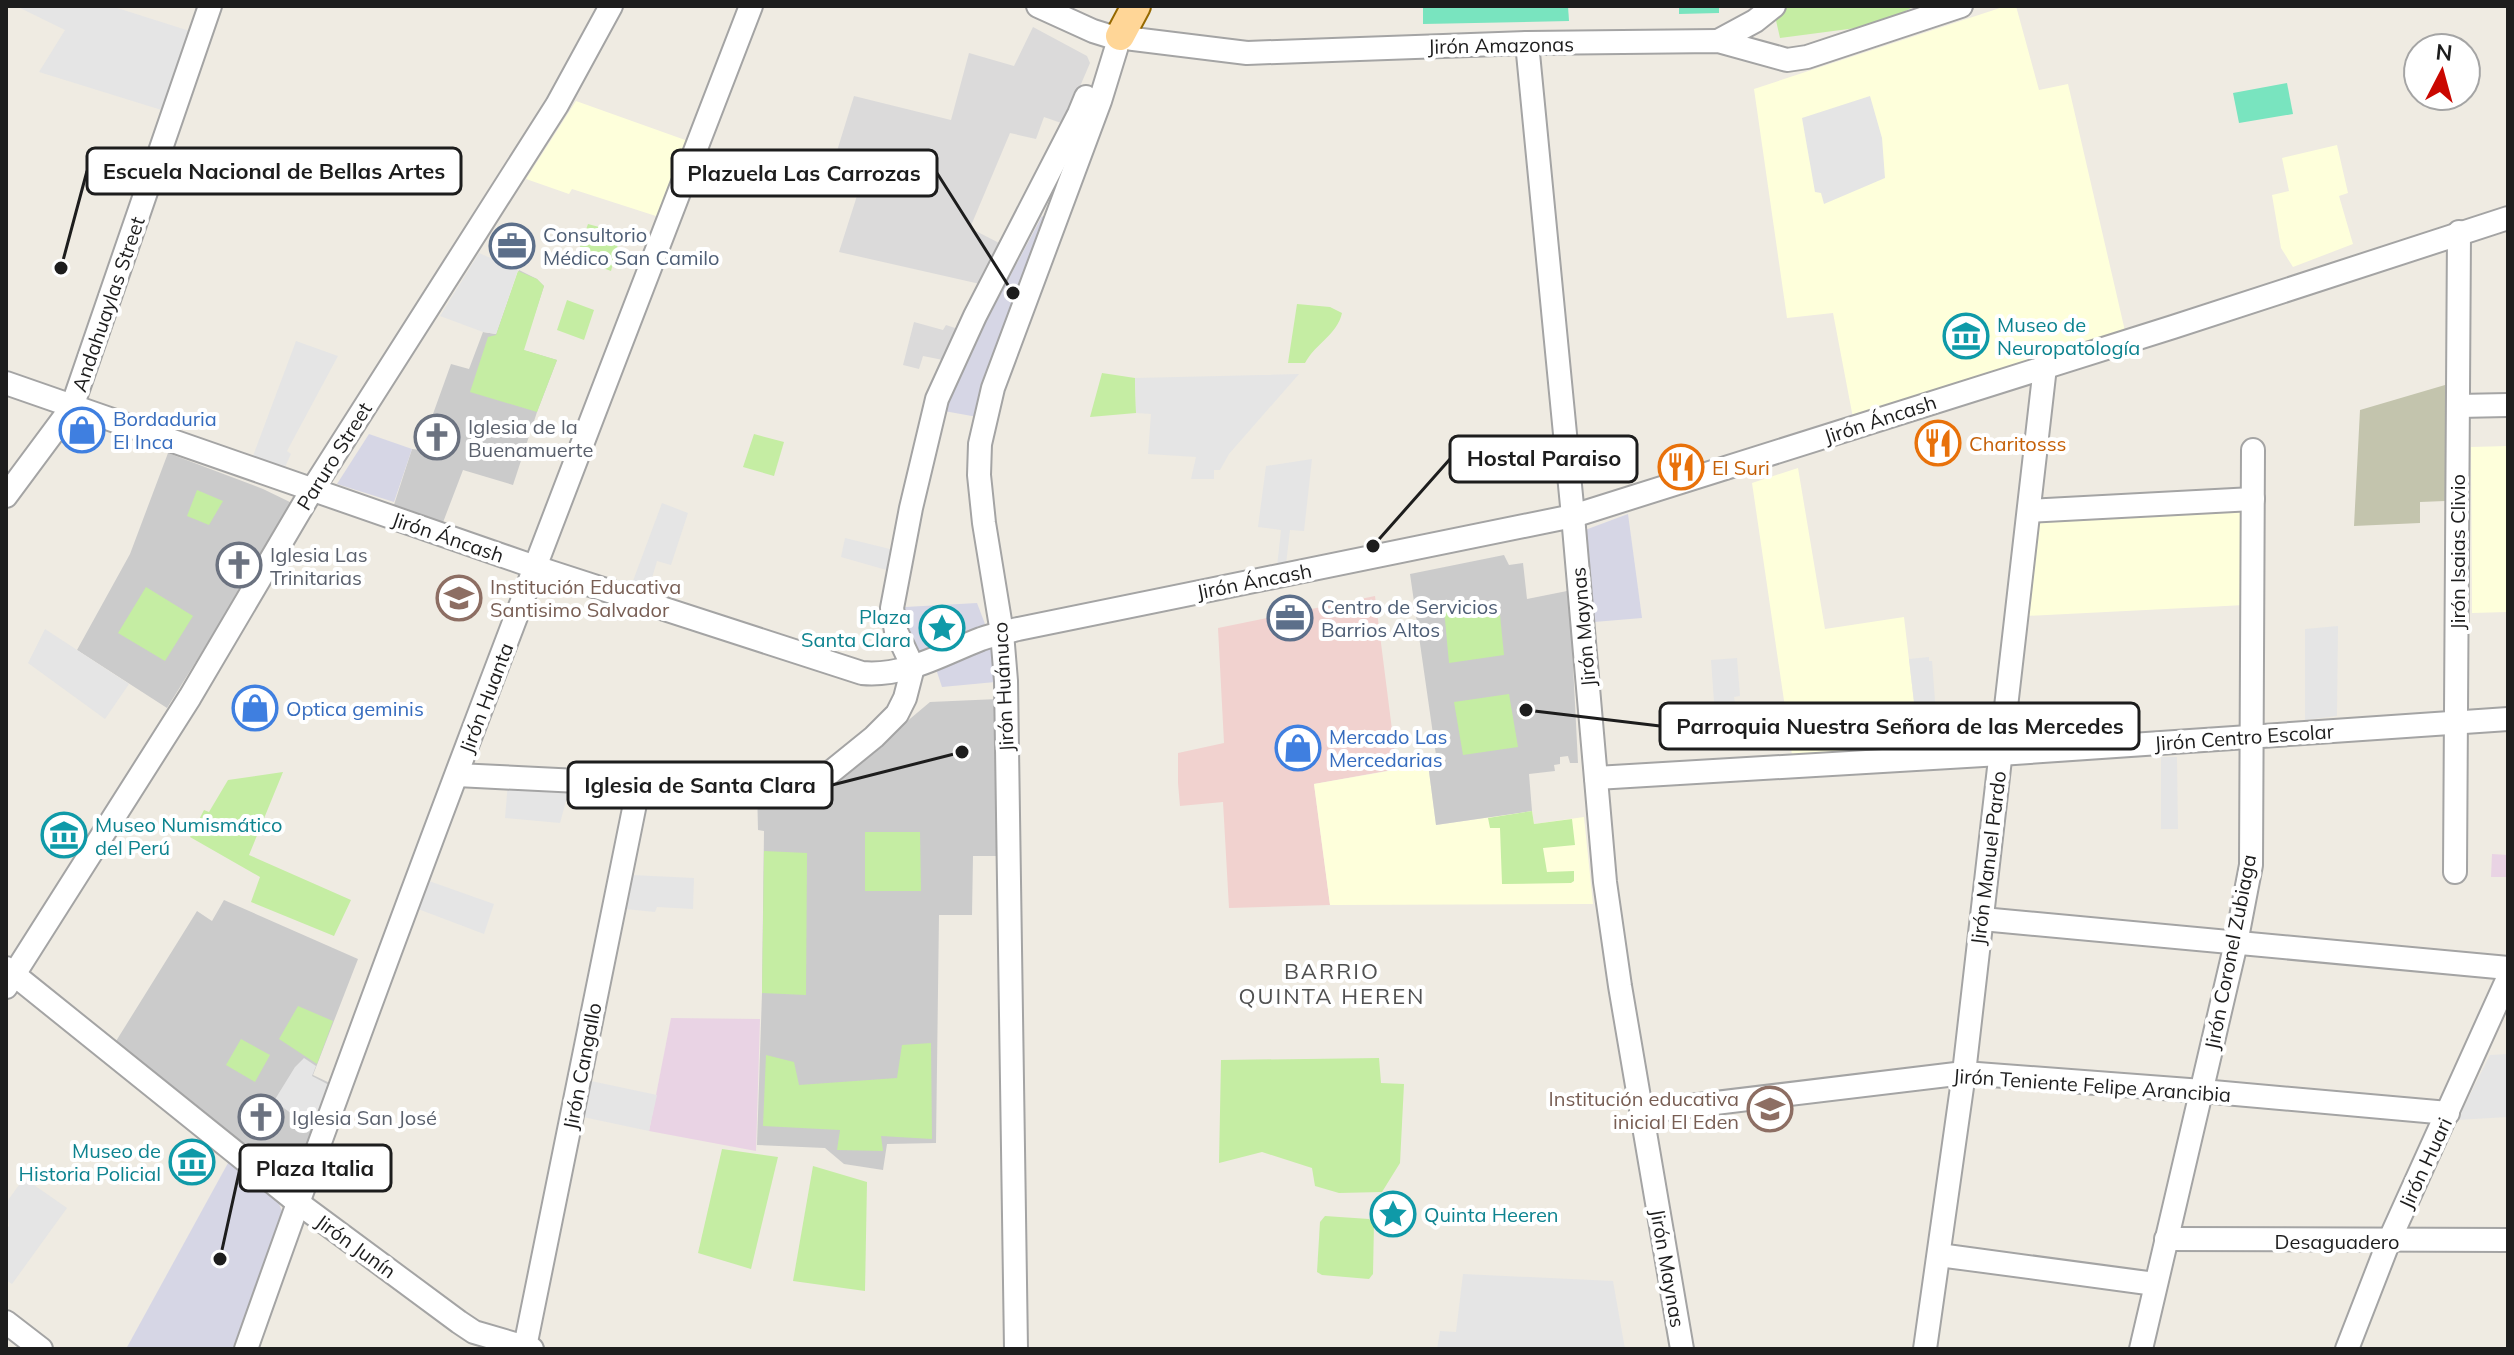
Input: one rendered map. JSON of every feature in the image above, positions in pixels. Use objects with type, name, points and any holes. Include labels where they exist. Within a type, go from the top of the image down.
[{"type":"main road","name":"Jirón Huánuco","points":[[1115,36],[1122,6]]},
{"type":"main road","name":"Jirón Huánuco","points":[[1115,36],[1136,6]]},
{"type":"street","name":"Andahuaylas Street","points":[[6,496],[72,407],[210,6]]},
{"type":"street","name":"Paruro Street","points":[[9,977],[190,697],[312,490],[557,105],[611,6]]},
{"type":"street","name":"Jirón Huanta","points":[[246,1349],[297,1202],[535,567],[751,6]]},
{"type":"street","name":"Jirón Amazonas","points":[[1038,6],[1093,31],[1115,36],[1247,53],[1527,43],[1718,41],[1787,60],[1807,57],[1961,6]]},
{"type":"street","points":[[1718,41],[1755,21],[1774,6]]},
{"type":"street","name":"Jirón Huánuco","points":[[1016,1349],[1007,741],[1002,633],[984,523],[979,475],[980,444],[993,388],[1100,101],[1115,36]]},
{"type":"street","name":"Jirón Huánuco","points":[[913,667],[896,631],[892,608],[911,508],[937,399],[975,316],[1079,114],[1115,36]]},
{"type":"street","name":"Jirón Maynas","points":[[1527,43],[1609,912],[1682,1349]]},
{"type":"street","name":"Jirón Áncash","points":[[6,383],[535,567],[862,673],[885,674],[913,667],[1002,633],[1573,516],[2187,323],[2508,218]]},
{"type":"street","name":"Jirón Isaias Clivio","points":[[2455,872],[2459,232]]},
{"type":"street","name":"Jirón Manuel Pardo","points":[[1925,1349],[1964,1073],[2045,367]]},
{"type":"street","points":[[2458,406],[2508,405]]},
{"type":"street","name":"Jirón Coronel Zubiaga","points":[[2141,1349],[2236,943],[2251,865],[2253,450]]},
{"type":"street","points":[[2029,511],[2253,499]]},
{"type":"street","points":[[457,775],[639,784],[823,779],[897,714],[905,698],[913,667]]},
{"type":"street","name":"Jirón Centro Escolar","points":[[1596,778],[2508,719]]},
{"type":"street","name":"Jirón Cangallo","points":[[528,1348],[639,784]]},
{"type":"street","points":[[1982,919],[2508,968]]},
{"type":"street","name":"Jirón Junín","points":[[9,977],[297,1202],[474,1332],[528,1348]]},
{"type":"street","name":"Jirón Huari","points":[[2347,1349],[2389,1241],[2508,978]]},
{"type":"street","name":"Jirón Teniente Felipe Arancibia","points":[[1641,1112],[1964,1073],[2448,1113]]},
{"type":"street","name":"Desaguadero","points":[[2166,1239],[2508,1240]]},
{"type":"street","points":[[1939,1255],[2155,1284]]},
{"type":"street","points":[[6,1322],[41,1349]]},
{"type":"shaded area","points":[[16,6],[111,6],[196,33],[168,112],[39,72],[65,30]]},
{"type":"shaded area","points":[[2006,6],[2016,6],[2039,90],[2068,84],[2125,331],[1853,418],[1833,313],[1787,318],[1754,89]]},
{"type":"shaded area","points":[[1033,27],[1087,56],[1090,63],[1064,124],[1044,117],[1036,139],[1010,133],[970,228],[1003,245],[980,284],[839,252],[863,177],[832,167],[854,96],[951,120],[969,53],[1014,66]]},
{"type":"shaded area","points":[[1870,96],[1882,138],[1885,178],[1824,204],[1821,193],[1815,192],[1802,118]]},
{"type":"shaded area","points":[[576,101],[688,141],[659,217],[572,189],[569,194],[526,179]]},
{"type":"shaded area","points":[[2337,145],[2348,193],[2339,196],[2353,244],[2293,267],[2281,248],[2272,195],[2289,191],[2282,158]]},
{"type":"shaded area","points":[[1042,216],[1051,222],[983,418],[944,411],[963,365]]},
{"type":"shaded area","points":[[479,253],[518,270],[496,334],[440,316]]},
{"type":"shaded area","points":[[519,270],[544,286],[523,350],[557,360],[513,485],[463,470],[442,525],[393,508],[412,449],[420,450],[451,364],[469,369],[483,332],[496,334]]},
{"type":"shaded area","points":[[914,322],[943,330],[946,325],[958,329],[943,360],[923,356],[919,369],[903,365]]},
{"type":"shaded area","points":[[296,341],[338,356],[287,451],[291,454],[285,467],[253,456]]},
{"type":"shaded area","points":[[1299,374],[1229,454],[1220,470],[1214,470],[1214,479],[1191,479],[1196,457],[1148,454],[1151,414],[1136,413],[1135,378]]},
{"type":"shaded area","points":[[2445,385],[2445,501],[2420,502],[2420,523],[2354,526],[2360,410]]},
{"type":"shaded area","points":[[369,434],[412,449],[394,502],[337,484]]},
{"type":"shaded area","points":[[2508,446],[2508,612],[2472,613],[2471,447]]},
{"type":"shaded area","name":"Iglesia Las Trinitarias","points":[[168,453],[294,504],[167,708],[77,650],[130,554]]},
{"type":"shaded area","points":[[1312,459],[1304,531],[1290,530],[1286,564],[1277,567],[1281,530],[1258,527],[1266,466]]},
{"type":"shaded area","points":[[1798,468],[1825,629],[1904,617],[1919,745],[1792,755],[1752,483]]},
{"type":"shaded area","points":[[662,503],[688,513],[671,565],[657,561],[647,595],[630,589]]},
{"type":"shaded area","points":[[2240,504],[2245,605],[2026,616],[2038,516]]},
{"type":"shaded area","points":[[1628,514],[1642,618],[1594,622],[1585,530]]},
{"type":"shaded area","points":[[845,538],[894,550],[890,571],[841,557]]},
{"type":"shaded area","points":[[1504,555],[1509,565],[1523,563],[1527,599],[1567,591],[1578,763],[1570,763],[1568,756],[1560,757],[1560,764],[1554,765],[1555,771],[1529,774],[1532,811],[1436,825],[1428,764],[1437,762],[1410,574]]},
{"type":"shaded area","name":"Mercado Las Mercedarias","points":[[1375,596],[1397,769],[1314,784],[1330,905],[1229,908],[1223,802],[1180,806],[1178,783],[1178,753],[1224,743],[1218,628]]},
{"type":"shaded area","name":"Plaza Santa Clara","points":[[977,603],[985,624],[970,634],[919,653],[908,644],[904,631],[905,607]]},
{"type":"shaded area","points":[[2338,626],[2337,716],[2305,720],[2305,629]]},
{"type":"shaded area","points":[[45,629],[129,684],[105,719],[28,663]]},
{"type":"shaded area","points":[[1002,633],[1006,681],[942,687],[937,672],[941,656]]},
{"type":"shaded area","points":[[1929,657],[1932,661],[1936,715],[1927,716],[1929,732],[1925,733],[1926,745],[1919,745],[1909,659]]},
{"type":"shaded area","points":[[1737,658],[1740,696],[1734,697],[1737,714],[1715,716],[1711,660]]},
{"type":"shaded area","points":[[998,699],[1002,856],[973,856],[972,915],[939,915],[936,1143],[887,1144],[883,1170],[844,1164],[825,1148],[757,1145],[764,831],[758,830],[757,788],[835,782],[930,702]]},
{"type":"shaded area","points":[[2161,757],[2177,757],[2178,829],[2161,829]]},
{"type":"shaded area","points":[[1428,764],[1436,825],[1532,811],[1534,824],[1584,817],[1593,904],[1330,905],[1314,784]]},
{"type":"shaded area","points":[[508,782],[570,786],[560,823],[505,818]]},
{"type":"shaded area","points":[[2492,854],[2508,855],[2508,877],[2491,877]]},
{"type":"shaded area","points":[[632,875],[694,878],[693,909],[657,907],[655,912],[625,909]]},
{"type":"shaded area","points":[[429,881],[494,904],[484,934],[418,909]]},
{"type":"shaded area","points":[[224,900],[358,959],[313,1075],[332,1084],[297,1179],[284,1185],[113,1046],[197,911],[212,921]]},
{"type":"shaded area","points":[[671,1018],[760,1019],[756,1151],[649,1131]]},
{"type":"shaded area","points":[[2508,1054],[2508,1117],[2457,1120],[2490,1055]]},
{"type":"shaded area","points":[[304,1058],[316,1066],[312,1076],[329,1085],[313,1129],[274,1101]]},
{"type":"shaded area","points":[[591,1081],[657,1095],[649,1131],[583,1117]]},
{"type":"shaded area","points":[[228,1163],[276,1197],[282,1211],[234,1349],[126,1349]]},
{"type":"shaded area","points":[[24,1178],[67,1208],[12,1284],[6,1280],[6,1230],[9,1226],[6,1203]]},
{"type":"shaded area","points":[[1463,1274],[1613,1281],[1625,1349],[1437,1349],[1440,1331],[1456,1332]]},
{"type":"green space","points":[[1423,6],[1568,6],[1569,21],[1423,24]]},
{"type":"green space","points":[[1679,6],[1719,6],[1719,13],[1679,14]]},
{"type":"green space","points":[[1789,6],[1915,6],[1879,25],[1780,38],[1775,16]]},
{"type":"green space","points":[[2287,83],[2293,114],[2239,123],[2233,93]]},
{"type":"green space","points":[[588,224],[621,233],[611,271],[576,258]]},
{"type":"green space","points":[[518,271],[537,279],[544,286],[524,350],[557,360],[537,412],[470,392],[488,337],[496,335]]},
{"type":"green space","points":[[567,300],[594,310],[584,340],[557,330]]},
{"type":"green space","points":[[1297,304],[1330,307],[1342,313],[1336,327],[1305,363],[1288,363]]},
{"type":"green space","points":[[1102,373],[1135,378],[1136,413],[1090,417]]},
{"type":"green space","points":[[754,434],[784,442],[774,476],[743,467]]},
{"type":"green space","points":[[197,490],[223,501],[209,525],[187,516]]},
{"type":"green space","points":[[146,587],[193,616],[165,661],[118,633]]},
{"type":"green space","points":[[1499,605],[1504,655],[1449,663],[1444,609]]},
{"type":"green space","points":[[1509,694],[1518,747],[1463,755],[1454,702]]},
{"type":"green space","points":[[283,772],[249,855],[351,900],[334,936],[251,902],[260,877],[190,837],[204,810],[209,812],[228,780]]},
{"type":"green space","points":[[1532,811],[1534,824],[1572,819],[1575,845],[1543,848],[1547,872],[1574,871],[1574,881],[1571,883],[1502,884],[1500,828],[1490,828],[1488,818]]},
{"type":"green space","points":[[865,832],[920,832],[921,891],[865,891]]},
{"type":"green space","points":[[764,851],[807,853],[806,995],[762,993]]},
{"type":"green space","points":[[298,1006],[333,1021],[317,1064],[279,1039]]},
{"type":"green space","points":[[241,1039],[270,1055],[255,1082],[226,1065]]},
{"type":"green space","points":[[931,1043],[932,1139],[881,1136],[883,1151],[837,1150],[840,1130],[763,1126],[766,1055],[794,1062],[799,1085],[897,1078],[902,1045]]},
{"type":"green space","points":[[1379,1058],[1381,1083],[1404,1084],[1400,1163],[1382,1192],[1339,1193],[1315,1186],[1312,1168],[1262,1152],[1219,1163],[1221,1060]]},
{"type":"green space","points":[[722,1149],[778,1157],[751,1269],[698,1253]]},
{"type":"green space","points":[[813,1166],[867,1182],[865,1291],[793,1281]]},
{"type":"green space","points":[[1325,1216],[1369,1219],[1374,1223],[1373,1274],[1369,1279],[1317,1272],[1320,1222]]},
{"type":"place","name":"Consultorio Médico San Camilo","points":[[512,246]]},
{"type":"place","name":"Escuela Nacional de Bellas Artes","points":[[61,268]]},
{"type":"place","name":"Plazuela Las Carrozas","points":[[1013,293]]},
{"type":"place","name":"Museo de Neuropatología","points":[[1966,336]]},
{"type":"place","name":"Bordaduria El Inca","points":[[82,430]]},
{"type":"place","name":"Iglesia de la Buenamuerte","points":[[437,437]]},
{"type":"place","name":"Charitosss","points":[[1938,443]]},
{"type":"place","name":"El Suri","points":[[1681,467]]},
{"type":"place","name":"Hostal Paraiso","points":[[1373,546]]},
{"type":"place","name":"Iglesia Las Trinitarias","points":[[239,565]]},
{"type":"place","name":"Institución Educativa Santisimo Salvador","points":[[459,598]]},
{"type":"place","name":"Centro de Servicios Barrios Altos","points":[[1290,618]]},
{"type":"place","name":"Plaza Santa Clara","points":[[942,628]]},
{"type":"place","name":"Optica geminis","points":[[255,708]]},
{"type":"place","name":"Parroquia Nuestra Señora de las Mercedes","points":[[1526,710]]},
{"type":"place","name":"Mercado Las Mercedarias","points":[[1298,748]]},
{"type":"place","name":"Iglesia de Santa Clara","points":[[962,752]]},
{"type":"place","name":"Museo Numismático del Perú","points":[[64,835]]},
{"type":"place","name":"Institución educativa inicial El Eden","points":[[1770,1109]]},
{"type":"place","name":"Iglesia San José","points":[[261,1117]]},
{"type":"place","name":"Museo de Historia Policial","points":[[192,1162]]},
{"type":"place","name":"Quinta Heeren","points":[[1393,1214]]},
{"type":"place","name":"Plaza Italia","points":[[220,1259]]},
{"type":"district","name":"BARRIO QUINTA HEREN","points":[[1332,984]]}]
